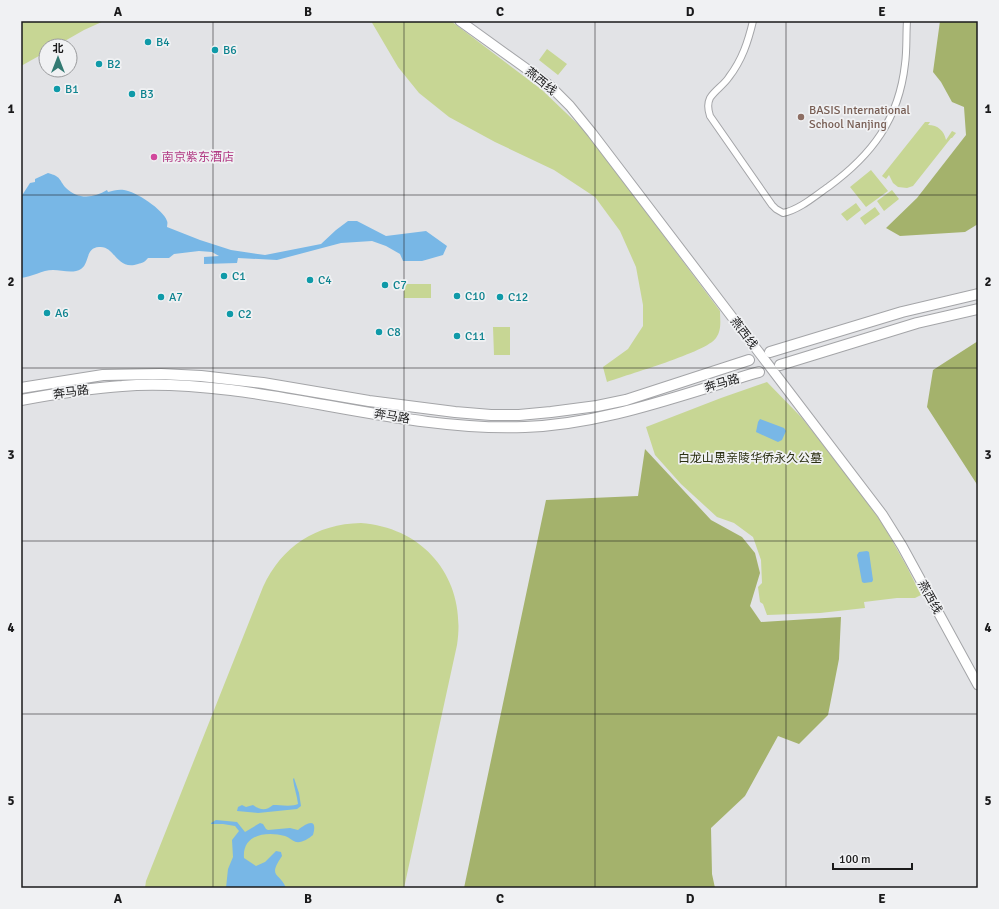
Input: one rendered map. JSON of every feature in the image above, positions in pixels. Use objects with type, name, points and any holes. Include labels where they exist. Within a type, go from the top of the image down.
[{"type":"main road","name":"燕西线","points":[[460,21],[548,85],[570,106],[592,133],[875,505],[902,546],[978,685]]},
{"type":"main road","points":[[770,352],[902,312],[978,294]]},
{"type":"main road","points":[[780,365],[917,324],[978,309]]},
{"type":"main road","name":"奔马路","points":[[21,388],[103,375],[161,374],[201,376],[248,381],[369,401],[455,412],[491,415],[519,415],[582,408],[626,400],[749,360]]},
{"type":"main road","name":"奔马路","points":[[21,400],[52,394],[124,385],[192,387],[275,396],[457,425],[525,427],[597,419],[627,412],[759,372]]},
{"type":"street","points":[[753,21],[742,56],[728,78],[711,97],[708,104],[708,110],[710,116],[772,205],[783,213],[791,212],[836,181],[863,158],[876,142],[896,106],[905,63],[907,21]]},
{"type":"green space","points":[[21,21],[104,21],[70,38],[38,38],[38,56],[21,66]]},
{"type":"green space","points":[[371,21],[451,21],[542,90],[586,132],[720,311],[720,328],[716,338],[710,344],[698,350],[607,382],[603,367],[628,349],[643,326],[643,305],[636,267],[620,231],[595,197],[554,170],[495,142],[449,117],[419,93],[398,67]]},
{"type":"green space","points":[[940,21],[978,21],[978,224],[965,232],[900,236],[886,228],[917,198],[966,135],[964,107],[952,102],[941,82],[933,72]]},
{"type":"green space","points":[[547,49],[567,64],[558,75],[539,60]]},
{"type":"green space","points":[[925,122],[930,122],[928,125],[935,126],[940,129],[946,140],[952,131],[956,133],[913,186],[907,188],[898,187],[893,183],[889,175],[886,179],[882,176]]},
{"type":"green space","points":[[871,170],[888,191],[866,207],[850,187]]},
{"type":"green space","points":[[892,190],[899,199],[884,211],[877,201]]},
{"type":"green space","points":[[856,203],[861,210],[847,221],[841,214]]},
{"type":"green space","points":[[875,207],[880,214],[865,225],[860,218]]},
{"type":"green space","points":[[404,284],[431,284],[431,298],[404,298]]},
{"type":"green space","points":[[493,327],[510,327],[510,355],[494,355]]},
{"type":"green space","points":[[978,341],[978,486],[927,407],[933,370]]},
{"type":"green space","name":"白龙山思亲陵华侨永久公墓","points":[[767,382],[802,418],[862,495],[884,526],[921,595],[915,598],[897,598],[864,602],[865,608],[820,613],[767,615],[763,604],[760,602],[758,587],[762,583],[761,560],[753,537],[734,523],[717,517],[681,484],[655,455],[646,427]]},
{"type":"green space","points":[[645,449],[711,520],[742,537],[755,553],[760,573],[750,606],[761,622],[841,617],[839,659],[828,715],[799,744],[778,736],[745,796],[711,828],[712,874],[715,888],[464,888],[546,500],[638,496]]},
{"type":"green space","points":[[361,523],[384,527],[405,535],[423,547],[437,562],[448,579],[455,599],[458,621],[457,645],[404,888],[145,888],[146,881],[263,587],[271,573],[290,549],[302,540],[329,528],[345,524]]},
{"type":"water","points":[[48,173],[58,177],[71,192],[81,196],[97,195],[107,190],[108,192],[120,190],[129,191],[148,202],[161,212],[167,221],[167,227],[231,250],[265,255],[321,244],[348,221],[357,221],[386,236],[426,231],[447,246],[443,255],[422,261],[403,261],[400,254],[386,246],[372,241],[341,243],[277,260],[238,258],[237,263],[204,264],[204,257],[219,256],[212,252],[199,251],[174,254],[169,258],[148,258],[142,263],[131,265],[120,261],[104,247],[99,247],[92,250],[86,263],[81,269],[71,272],[49,270],[21,278],[21,197],[30,183],[35,182],[35,179]]},
{"type":"water","points":[[760,419],[784,428],[786,431],[782,440],[778,442],[756,432]]},
{"type":"water","points":[[859,552],[869,552],[873,580],[872,582],[864,583],[862,582],[857,555]]},
{"type":"water","points":[[294,778],[299,793],[301,806],[297,809],[258,813],[237,811],[238,807],[242,805],[246,807],[253,805],[263,809],[273,805],[289,806],[298,804],[293,782]]},
{"type":"water","points":[[216,820],[237,822],[245,832],[260,823],[263,824],[268,830],[290,828],[298,830],[311,823],[314,826],[314,829],[313,835],[300,842],[285,836],[271,834],[257,836],[251,839],[244,850],[244,858],[256,866],[265,862],[276,851],[281,852],[282,856],[275,868],[275,872],[286,888],[226,888],[228,869],[233,857],[232,840],[239,831],[235,826],[211,824]]},
{"type":"place","name":"B4","points":[[148,42]]},
{"type":"place","name":"B6","points":[[215,50]]},
{"type":"place","name":"B2","points":[[99,64]]},
{"type":"place","name":"B1","points":[[57,89]]},
{"type":"place","name":"B3","points":[[132,94]]},
{"type":"place","name":"BASIS International School Nanjing","points":[[801,117]]},
{"type":"place","name":"南京紫东酒店","points":[[154,157]]},
{"type":"place","name":"C1","points":[[224,276]]},
{"type":"place","name":"C4","points":[[310,280]]},
{"type":"place","name":"C7","points":[[385,285]]},
{"type":"place","name":"C10","points":[[457,296]]},
{"type":"place","name":"A7","points":[[161,297]]},
{"type":"place","name":"C12","points":[[500,297]]},
{"type":"place","name":"A6","points":[[47,313]]},
{"type":"place","name":"C2","points":[[230,314]]},
{"type":"place","name":"C8","points":[[379,332]]},
{"type":"place","name":"C11","points":[[457,336]]}]
